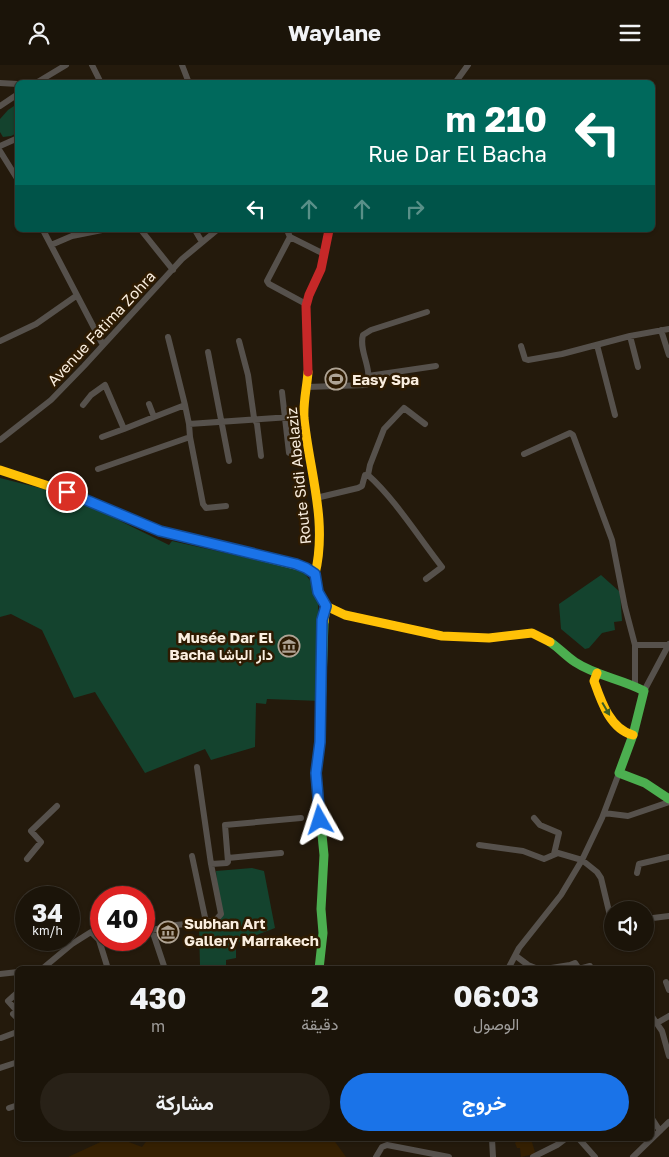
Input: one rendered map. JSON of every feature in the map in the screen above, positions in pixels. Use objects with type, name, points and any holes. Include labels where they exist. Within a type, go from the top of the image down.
[{"type":"street","points":[[40,80],[66,65]]},
{"type":"street","points":[[92,65],[100,80]]},
{"type":"street","points":[[182,65],[187,80]]},
{"type":"street","points":[[457,80],[468,65]]},
{"type":"street","points":[[0,83],[15,85]]},
{"type":"street","points":[[0,106],[15,96]]},
{"type":"street","points":[[0,146],[15,139]]},
{"type":"street","points":[[0,151],[15,175]]},
{"type":"street","points":[[44,232],[103,345]]},
{"type":"street","points":[[51,245],[72,236],[92,232]]},
{"type":"street","points":[[143,232],[173,270]]},
{"type":"street","points":[[195,232],[202,241]]},
{"type":"street","name":"Avenue Fatima Zohra","points":[[0,440],[50,400],[173,270],[202,241],[214,232]]},
{"type":"street","name":"Route Sidi Abelaziz","points":[[315,574],[320,546],[305,415],[308,365],[306,304],[323,265],[326,239],[329,232]]},
{"type":"street","points":[[306,304],[269,284],[267,281],[289,233],[324,254]]},
{"type":"street","points":[[0,341],[36,324],[76,296]]},
{"type":"street","points":[[307,387],[362,387],[367,385],[368,376],[362,339],[366,332],[427,312]]},
{"type":"street","points":[[520,346],[526,360],[562,354],[630,336],[669,329]]},
{"type":"street","points":[[661,330],[669,355]]},
{"type":"street","points":[[630,336],[638,367]]},
{"type":"street","points":[[168,337],[189,424],[203,504],[206,508],[226,506]]},
{"type":"street","points":[[239,341],[248,375],[261,456]]},
{"type":"street","points":[[597,345],[615,415]]},
{"type":"street","points":[[208,352],[229,461]]},
{"type":"street","points":[[368,376],[436,366]]},
{"type":"street","points":[[83,405],[91,395],[105,385],[124,429]]},
{"type":"street","points":[[282,392],[289,453]]},
{"type":"street","points":[[149,405],[154,417]]},
{"type":"street","points":[[102,437],[185,405]]},
{"type":"street","points":[[316,498],[362,486],[365,475],[368,475],[384,429],[404,408],[425,424]]},
{"type":"street","points":[[189,424],[305,415]]},
{"type":"street","points":[[524,454],[570,433],[573,435],[611,533],[625,607],[635,645],[635,686]]},
{"type":"street","points":[[98,469],[190,437]]},
{"type":"street","points":[[0,470],[67,492],[160,531],[306,568],[315,574],[318,592],[326,606],[345,615],[442,636],[489,638],[532,633],[554,644],[575,662],[597,673],[644,691]]},
{"type":"street","points":[[368,475],[376,482],[442,567],[426,579]]},
{"type":"street","points":[[319,966],[323,933],[321,909],[324,855],[316,773],[320,742],[322,620],[326,606]]},
{"type":"street","points":[[510,966],[519,948],[561,895],[582,860],[604,813],[633,735],[644,691],[669,644],[635,645]]},
{"type":"street","points":[[597,673],[594,681],[602,702],[613,721],[622,731],[633,735]]},
{"type":"street","points":[[165,966],[152,930],[176,925],[215,921],[221,913],[211,864],[197,767]]},
{"type":"street","points":[[619,773],[648,785],[669,800]]},
{"type":"street","points":[[604,813],[628,816],[669,800]]},
{"type":"street","points":[[26,859],[41,842],[31,831],[57,806]]},
{"type":"street","points":[[211,864],[227,863],[225,825],[302,818]]},
{"type":"street","points":[[534,818],[540,825],[559,833],[554,853]]},
{"type":"street","points":[[479,845],[523,851],[544,859],[554,853],[558,853],[582,860],[601,878],[606,901]]},
{"type":"street","points":[[228,858],[281,853]]},
{"type":"street","points":[[192,856],[206,922]]},
{"type":"street","points":[[637,873],[638,864],[669,857]]},
{"type":"street","points":[[654,918],[669,916]]},
{"type":"street","points":[[46,966],[72,944],[91,932],[99,940],[107,966]]},
{"type":"street","points":[[516,956],[530,966]]},
{"type":"street","points":[[564,966],[575,963],[577,966]]},
{"type":"street","points":[[0,974],[15,972]]},
{"type":"street","points":[[666,983],[669,990]]},
{"type":"street","points":[[15,995],[8,1001],[15,1009]]},
{"type":"street","points":[[657,1023],[669,1016]]},
{"type":"street","points":[[654,1019],[662,1031],[669,1056]]},
{"type":"street","points":[[1,1038],[15,1033]]},
{"type":"street","points":[[0,1069],[15,1063]]},
{"type":"street","points":[[9,1108],[15,1106]]},
{"type":"street","points":[[654,1122],[660,1131]]},
{"type":"street","points":[[654,1137],[669,1123]]},
{"type":"street","points":[[492,1141],[494,1157]]},
{"type":"street","points":[[533,1157],[561,1141]]},
{"type":"street","points":[[581,1141],[595,1157]]},
{"type":"street","points":[[633,1157],[650,1141]]},
{"type":"street","points":[[376,1157],[382,1147],[391,1146],[449,1157]]},
{"type":"shaded area","points":[[103,1141],[126,1141],[142,1147],[146,1141],[334,1141],[346,1157],[68,1157]]},
{"type":"shaded area","points":[[517,1141],[532,1141],[534,1154],[521,1157],[520,1148],[517,1148],[515,1143]]},
{"type":"green space","points":[[15,105],[15,134],[3,137],[0,132],[0,119]]},
{"type":"green space","points":[[0,478],[52,491],[98,510],[169,545],[172,541],[302,570],[312,583],[318,601],[321,701],[267,699],[266,704],[256,703],[255,747],[211,760],[205,749],[145,773],[95,692],[74,698],[42,630],[11,614],[0,617]]},
{"type":"green space","points":[[601,575],[620,592],[622,621],[614,622],[615,630],[602,633],[589,648],[585,649],[561,629],[559,604]]},
{"type":"green space","points":[[252,868],[264,871],[275,928],[236,943],[236,958],[226,960],[226,966],[200,966],[199,925],[220,917],[216,871]]},
{"type":"traffic: fast","points":[[319,966],[323,933],[321,909],[324,855],[316,774],[320,742],[324,622]]},
{"type":"traffic: fast","points":[[550,642],[583,667],[644,691],[633,735],[619,773],[645,783],[669,799]]},
{"type":"traffic: slow","points":[[308,372],[304,418],[319,515],[318,554],[315,574]]},
{"type":"traffic: slow","points":[[0,470],[67,492],[160,531],[307,568],[315,574],[318,592],[326,606],[324,622]]},
{"type":"traffic: slow","points":[[326,606],[345,615],[442,636],[489,638],[532,633],[550,642]]},
{"type":"traffic: slow","points":[[597,673],[594,681],[612,721],[625,732],[633,735]]},
{"type":"traffic: jam","points":[[308,372],[306,306],[321,269],[329,232]]},
{"type":"place","name":"Easy Spa","points":[[336,379]]},
{"type":"place","name":"Musée Dar El Bacha دار الباشا","points":[[289,646]]},
{"type":"place","name":"Subhan Art Gallery Marrakech","points":[[168,932]]},
{"type":"route","points":[[67,492],[160,531],[296,564],[312,570],[315,574],[318,592],[326,606],[322,620],[320,742],[316,773],[320,820]]}]
